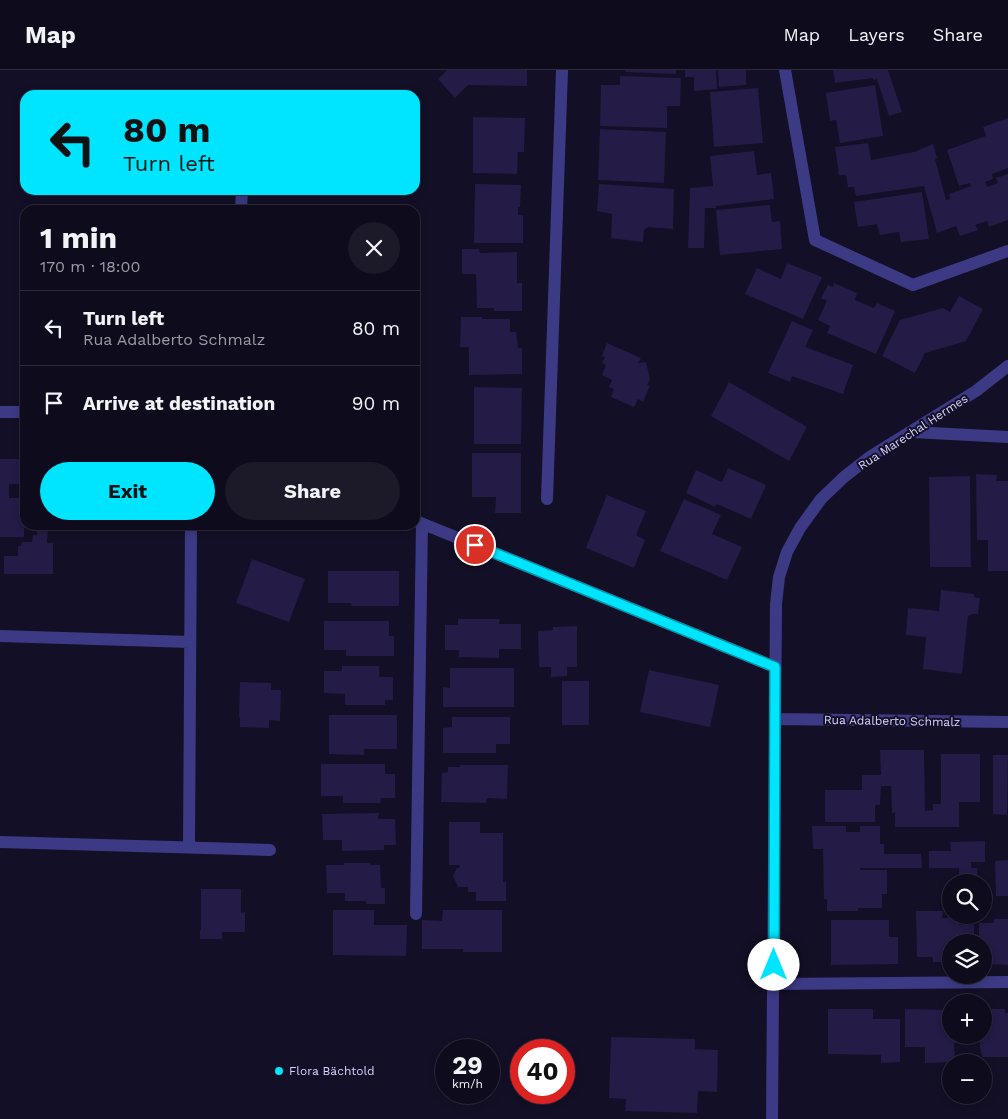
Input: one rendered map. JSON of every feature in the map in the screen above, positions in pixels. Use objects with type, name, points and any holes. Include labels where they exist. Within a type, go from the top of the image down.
[{"type":"street","points":[[547,498],[562,70]]},
{"type":"street","points":[[785,70],[815,240],[913,285],[1008,251]]},
{"type":"street","name":"Rua Marechal Hermes","points":[[772,1119],[775,667],[776,604],[779,577],[787,552],[800,528],[821,499],[844,477],[871,456],[976,391],[1008,366]]},
{"type":"street","points":[[0,412],[20,412]]},
{"type":"street","points":[[912,432],[1008,437]]},
{"type":"street","points":[[420,523],[775,667]]},
{"type":"street","points":[[189,848],[191,530]]},
{"type":"street","points":[[416,914],[418,530]]},
{"type":"street","points":[[0,636],[190,642]]},
{"type":"street","name":"Rua Adalberto Schmalz","points":[[775,719],[1008,722]]},
{"type":"street","points":[[0,842],[270,850]]},
{"type":"street","points":[[774,984],[1008,982]]},
{"type":"building","points":[[447,70],[527,70],[527,86],[468,85],[455,98],[438,79]]},
{"type":"building","points":[[626,70],[676,70],[676,74],[625,72]]},
{"type":"building","points":[[685,70],[716,70],[717,89],[694,91],[694,77],[685,77]]},
{"type":"building","points":[[718,70],[746,70],[746,85],[719,87]]},
{"type":"building","points":[[833,70],[888,70],[902,112],[889,116],[877,79],[835,83]]},
{"type":"building","points":[[620,76],[681,78],[680,106],[667,106],[667,128],[600,126],[601,85],[620,85]]},
{"type":"building","points":[[875,85],[883,136],[840,143],[836,120],[830,121],[826,93]]},
{"type":"building","points":[[758,88],[763,143],[714,147],[710,92]]},
{"type":"building","points":[[473,117],[525,118],[524,152],[518,152],[517,174],[473,173]]},
{"type":"building","points":[[1008,118],[1008,168],[992,174],[993,179],[985,182],[987,187],[998,183],[996,178],[1008,174],[1008,220],[989,227],[987,221],[975,225],[978,230],[960,236],[956,226],[937,233],[924,186],[856,196],[854,187],[848,187],[846,175],[839,175],[835,147],[868,143],[871,160],[914,152],[933,144],[946,200],[950,199],[949,194],[971,186],[970,183],[959,186],[947,150],[986,136],[983,127]]},
{"type":"building","points":[[600,129],[666,132],[664,183],[598,180]]},
{"type":"building","points":[[754,151],[757,175],[771,173],[774,199],[705,208],[704,248],[688,248],[690,188],[713,186],[710,156]]},
{"type":"building","points":[[475,184],[521,185],[518,215],[523,215],[523,243],[474,243]]},
{"type":"building","points":[[599,184],[674,189],[673,229],[648,227],[644,230],[643,242],[611,238],[612,214],[597,211]]},
{"type":"building","points":[[922,192],[929,239],[901,242],[899,232],[880,235],[877,224],[858,227],[854,202]]},
{"type":"building","points":[[770,205],[772,222],[780,221],[782,249],[720,255],[716,210]]},
{"type":"building","points":[[462,249],[479,249],[480,253],[517,252],[517,283],[522,283],[522,311],[494,311],[494,308],[477,308],[476,274],[462,274]]},
{"type":"building","points":[[787,263],[822,277],[803,319],[745,294],[757,268],[781,279]]},
{"type":"building","points":[[834,283],[857,293],[855,300],[874,308],[877,303],[895,311],[876,354],[827,333],[830,326],[818,320],[827,301],[821,298],[828,285],[833,287]]},
{"type":"building","points":[[959,296],[983,309],[966,341],[925,353],[915,373],[882,356],[900,320],[943,308],[950,312]]},
{"type":"building","points":[[461,317],[510,319],[510,332],[516,332],[518,348],[522,348],[522,374],[469,375],[469,347],[460,347]]},
{"type":"building","points":[[792,321],[813,330],[805,347],[853,365],[843,394],[792,376],[790,382],[768,373]]},
{"type":"building","points":[[607,343],[641,358],[638,363],[646,362],[650,379],[647,385],[650,386],[643,402],[638,399],[634,407],[611,397],[614,389],[609,387],[612,380],[602,375],[606,365],[602,363],[605,357],[602,356]]},
{"type":"building","points":[[729,382],[807,427],[789,461],[711,416]]},
{"type":"building","points":[[474,387],[522,388],[521,444],[474,444]]},
{"type":"building","points":[[472,453],[521,453],[521,513],[495,513],[496,497],[472,497]]},
{"type":"building","points":[[0,459],[20,459],[20,484],[9,484],[9,498],[20,498],[20,530],[24,530],[24,537],[0,537]]},
{"type":"building","points":[[728,468],[766,485],[751,519],[717,504],[715,507],[686,493],[696,470],[722,482]]},
{"type":"building","points":[[976,474],[997,475],[996,481],[1008,481],[1008,571],[988,571],[988,540],[977,540]]},
{"type":"building","points":[[970,476],[971,567],[930,567],[929,477]]},
{"type":"building","points":[[607,495],[646,511],[636,535],[645,540],[634,568],[586,548]]},
{"type":"building","points":[[684,499],[721,515],[712,534],[742,547],[727,580],[660,551]]},
{"type":"building","points":[[37,530],[48,530],[47,543],[53,543],[53,574],[4,574],[4,556],[18,556],[18,546],[21,546],[22,542],[32,542],[33,535],[37,535]]},
{"type":"building","points":[[84,530],[150,530],[150,531]]},
{"type":"building","points":[[252,559],[305,579],[289,622],[236,603]]},
{"type":"building","points":[[328,571],[399,571],[399,606],[352,606],[351,603],[328,603]]},
{"type":"building","points":[[941,590],[974,594],[974,597],[980,598],[978,614],[968,615],[962,674],[923,669],[926,637],[906,635],[908,608],[939,611]]},
{"type":"building","points":[[458,619],[500,619],[499,624],[521,624],[521,649],[499,649],[499,658],[459,657],[459,650],[445,650],[445,625],[458,625]]},
{"type":"building","points":[[324,621],[389,621],[389,636],[394,636],[394,656],[346,656],[346,650],[324,650]]},
{"type":"building","points":[[577,626],[577,667],[567,667],[567,676],[551,677],[551,667],[539,667],[538,631],[553,630],[553,627]]},
{"type":"building","points":[[342,666],[379,666],[379,677],[393,677],[393,700],[385,700],[385,705],[345,705],[345,694],[324,693],[324,671],[342,671]]},
{"type":"building","points":[[450,668],[514,668],[514,707],[443,707],[443,687],[450,688]]},
{"type":"building","points":[[649,670],[719,685],[710,727],[640,712]]},
{"type":"building","points":[[562,681],[589,681],[589,725],[562,725]]},
{"type":"building","points":[[240,682],[271,683],[271,690],[281,690],[280,721],[269,720],[269,728],[240,727]]},
{"type":"building","points":[[329,715],[397,715],[397,749],[364,749],[364,755],[329,754]]},
{"type":"building","points":[[452,717],[510,717],[510,744],[496,744],[496,753],[443,753],[443,728],[452,727]]},
{"type":"building","points":[[880,750],[924,750],[925,811],[933,810],[933,804],[941,804],[941,754],[980,754],[980,802],[959,802],[959,827],[895,827],[895,812],[892,813],[891,786],[881,786],[880,805],[875,805],[875,822],[825,822],[825,790],[862,790],[862,775],[881,775]]},
{"type":"building","points":[[993,755],[1008,755],[1007,815],[993,814]]},
{"type":"building","points":[[321,764],[385,764],[385,774],[395,774],[395,798],[381,798],[380,803],[343,803],[343,796],[321,796]]},
{"type":"building","points":[[460,765],[508,765],[507,799],[487,798],[486,803],[441,802],[442,773],[448,772],[448,767],[460,767]]},
{"type":"building","points":[[379,813],[378,819],[395,819],[396,845],[384,845],[384,850],[342,851],[342,840],[323,840],[322,814]]},
{"type":"building","points":[[449,822],[480,822],[480,833],[503,833],[503,882],[506,882],[506,901],[476,901],[476,892],[468,892],[468,887],[458,887],[453,876],[457,868],[460,868],[459,865],[449,865]]},
{"type":"building","points":[[812,826],[846,826],[846,832],[860,832],[860,826],[880,826],[880,844],[884,844],[884,854],[921,854],[922,868],[860,868],[860,870],[887,870],[887,894],[882,894],[882,908],[858,908],[858,911],[827,911],[827,899],[824,899],[823,849],[813,849]]},
{"type":"building","points":[[985,841],[985,862],[971,862],[971,868],[977,868],[977,874],[959,874],[959,868],[929,868],[929,851],[951,851],[950,842]]},
{"type":"building","points":[[1008,860],[1008,896],[996,896],[995,861]]},
{"type":"building","points":[[344,863],[380,865],[381,888],[385,888],[385,904],[366,904],[366,901],[345,901],[345,893],[327,893],[326,865],[344,865]]},
{"type":"building","points":[[201,889],[241,889],[241,913],[245,912],[245,932],[222,932],[222,939],[200,939]]},
{"type":"building","points":[[333,910],[374,910],[374,925],[407,925],[406,956],[333,955]]},
{"type":"building","points":[[443,910],[502,910],[502,952],[463,952],[463,949],[422,949],[422,920],[442,921]]},
{"type":"building","points":[[916,911],[942,911],[942,924],[974,925],[974,934],[942,934],[942,962],[933,962],[933,957],[917,957]]},
{"type":"building","points":[[994,919],[1008,919],[1008,965],[992,964],[992,934],[979,934],[979,924],[994,923]]},
{"type":"building","points":[[831,920],[889,920],[889,937],[898,937],[898,964],[831,965]]},
{"type":"building","points":[[828,1009],[873,1009],[873,1019],[900,1019],[900,1062],[881,1063],[881,1055],[828,1054]]},
{"type":"building","points":[[905,1009],[942,1010],[942,1044],[954,1044],[955,1054],[942,1054],[942,1062],[925,1063],[925,1047],[905,1047]]},
{"type":"building","points":[[992,1009],[1005,1009],[1005,1013],[1008,1013],[1008,1057],[992,1057],[992,1054],[981,1054],[980,1044],[992,1044]]},
{"type":"building","points":[[611,1037],[695,1039],[695,1049],[718,1050],[717,1092],[698,1091],[697,1113],[625,1111],[626,1099],[609,1098]]},
{"type":"place","name":"Flora Bächtold","points":[[279,1071]]},
{"type":"route","points":[[475,545],[775,667],[774,965]]}]
